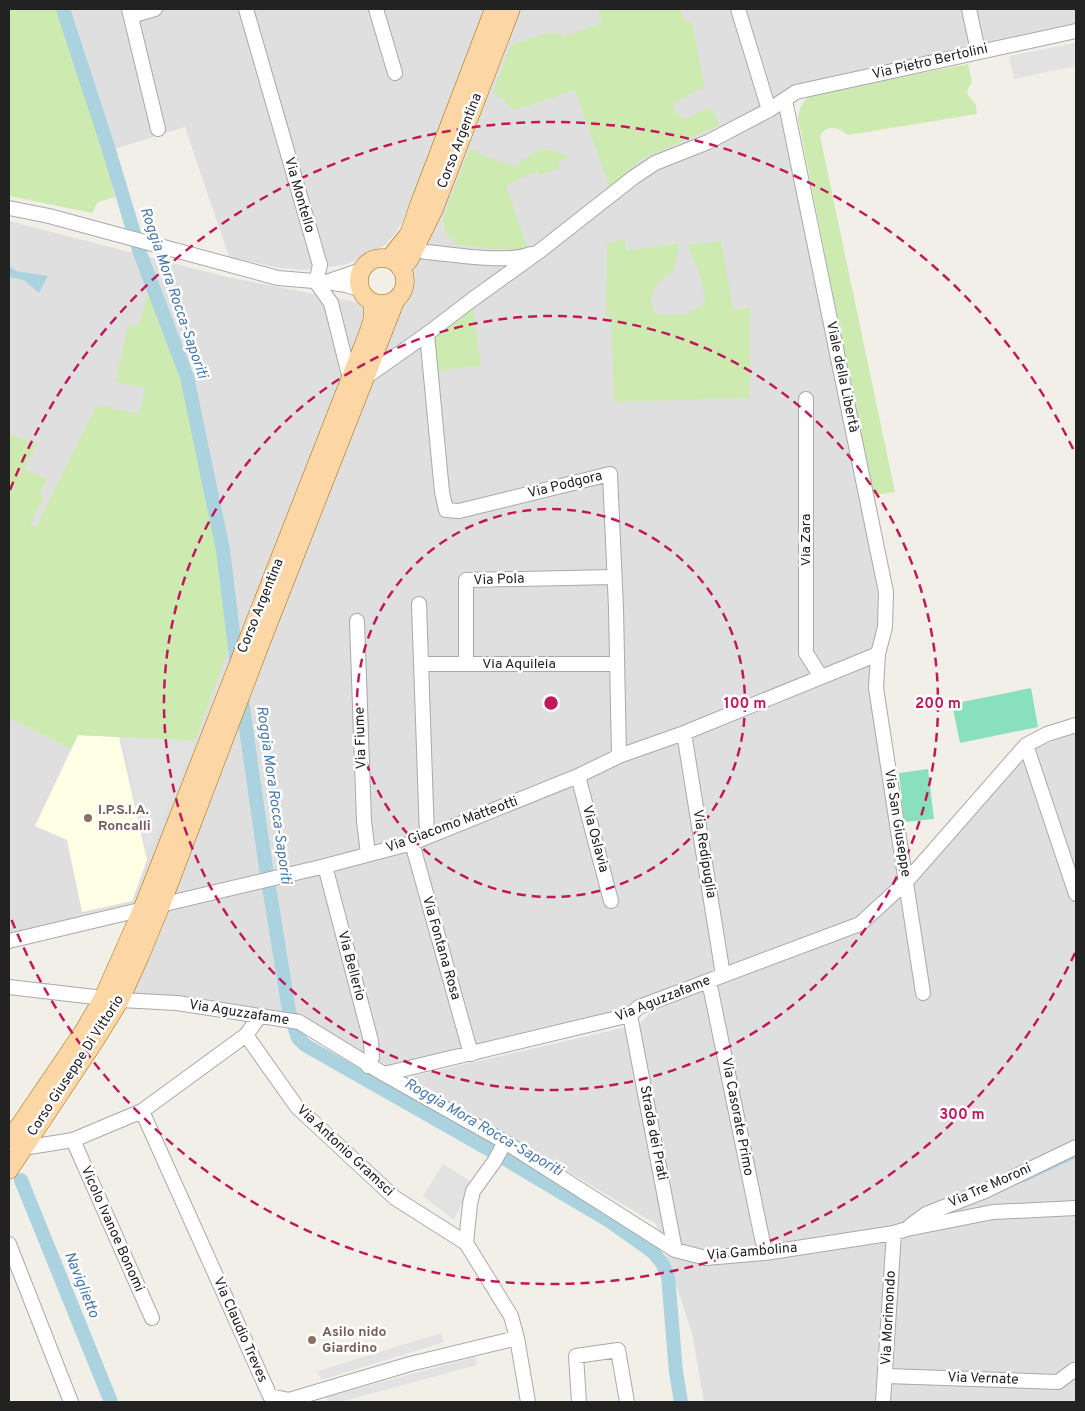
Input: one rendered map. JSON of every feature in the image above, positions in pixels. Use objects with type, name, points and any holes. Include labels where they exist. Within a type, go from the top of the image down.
[{"type":"main road","name":"Corso Argentina","points":[[395,264],[409,234],[494,9]]},
{"type":"main road","name":"Corso Argentina","points":[[395,264],[409,260],[434,209],[511,9]]},
{"type":"main road","points":[[374,259],[395,264],[405,279],[400,294],[396,299],[387,303],[367,296],[359,277],[361,270],[366,264],[374,259]]},
{"type":"main road","name":"Corso Argentina","points":[[161,905],[358,378],[373,316],[367,296]]},
{"type":"main road","name":"Corso Argentina","points":[[142,910],[246,644],[358,378],[396,299]]},
{"type":"main road","name":"Corso Giuseppe Di Vittorio","points":[[111,999],[161,905]]},
{"type":"main road","name":"Corso Giuseppe Di Vittorio","points":[[9,1170],[13,1146],[96,1039],[142,910]]},
{"type":"street","points":[[155,9],[130,12],[158,129]]},
{"type":"street","name":"Via Montello","points":[[246,9],[320,266],[321,282]]},
{"type":"street","points":[[376,9],[395,73]]},
{"type":"street","points":[[738,9],[769,110]]},
{"type":"street","points":[[969,9],[978,51]]},
{"type":"street","name":"Via Pietro Bertolini","points":[[785,100],[796,92],[1076,31]]},
{"type":"street","points":[[321,282],[331,303],[358,378],[428,334],[655,163],[708,142],[785,100]]},
{"type":"street","name":"Viale della Libertà","points":[[785,100],[886,592],[885,627],[878,654]]},
{"type":"street","points":[[9,208],[49,216],[278,278],[346,285],[367,296]]},
{"type":"street","points":[[415,248],[425,252],[504,259],[522,258],[541,250]]},
{"type":"street","points":[[321,282],[361,270]]},
{"type":"street","name":"Via Podgora","points":[[428,334],[442,492],[446,510],[459,511],[610,474],[619,756]]},
{"type":"street","name":"Via Zara","points":[[806,399],[806,652],[821,677]]},
{"type":"street","name":"Via Pola","points":[[466,664],[466,580],[614,577]]},
{"type":"street","points":[[419,604],[427,837]]},
{"type":"street","name":"Via Fiume","points":[[356,621],[364,821],[368,854]]},
{"type":"street","name":"Via Giacomo Matteotti","points":[[9,941],[276,878],[412,843],[578,776],[619,756],[684,733],[878,654]]},
{"type":"street","name":"Via San Giuseppe","points":[[878,654],[876,688],[924,993]]},
{"type":"street","name":"Via Aquileia","points":[[421,664],[617,664]]},
{"type":"street","name":"Via Aguzzafame","points":[[9,987],[111,999],[177,1003],[292,1021],[384,1074],[630,1015],[639,1007],[860,924],[906,882],[1026,745],[1047,734],[1076,725]]},
{"type":"street","name":"Via Redipuglia","points":[[684,733],[723,974]]},
{"type":"street","points":[[1026,745],[1076,894]]},
{"type":"street","name":"Via Oslavia","points":[[578,776],[611,901]]},
{"type":"street","name":"Via Fontana Rosa","points":[[412,843],[471,1054]]},
{"type":"street","name":"Via Bellerio","points":[[325,866],[371,1041],[372,1057],[368,1066]]},
{"type":"street","name":"Via Casorate Primo","points":[[710,981],[765,1253]]},
{"type":"street","name":"Strada dei Prati","points":[[630,1015],[676,1250]]},
{"type":"street","points":[[13,1146],[73,1140],[142,1111],[246,1035],[259,1016]]},
{"type":"street","name":"Via Antonio Gramsci","points":[[246,1035],[296,1107],[395,1198],[466,1243]]},
{"type":"street","name":"Via Gambolina","points":[[384,1074],[500,1152],[676,1250],[706,1258],[765,1253],[901,1231],[993,1212],[1076,1208]]},
{"type":"street","name":"Via Claudio Treves","points":[[142,1111],[271,1399],[289,1400],[410,1364],[517,1338]]},
{"type":"street","name":"Vicolo Ivanoe Bonomi","points":[[73,1140],[152,1318]]},
{"type":"street","name":"Via Tre Moroni","points":[[901,1231],[926,1214],[984,1191],[1076,1147]]},
{"type":"street","points":[[500,1152],[473,1191],[466,1243],[511,1316],[517,1338],[528,1402]]},
{"type":"street","points":[[984,1191],[993,1212]]},
{"type":"street","name":"Via Morimondo","points":[[883,1402],[901,1231]]},
{"type":"street","points":[[9,1244],[71,1402]]},
{"type":"street","points":[[579,1402],[576,1356],[618,1350],[627,1402]]},
{"type":"street","name":"Via Vernate","points":[[886,1376],[1058,1382],[1076,1370]]},
{"type":"shaded area","points":[[66,9],[485,9],[419,180],[396,233],[386,244],[371,254],[344,265],[302,270],[279,268],[229,257],[185,127],[114,149]]},
{"type":"shaded area","points":[[511,9],[1076,9],[1076,31],[785,100],[886,592],[878,654],[906,882],[860,924],[639,1007],[384,1074],[299,1022],[120,1000],[403,288],[404,274]]},
{"type":"shaded area","points":[[1076,43],[1076,66],[1014,79],[1009,56]]},
{"type":"shaded area","points":[[9,221],[227,277],[357,302],[364,308],[364,318],[135,903],[9,934]]},
{"type":"shaded area","points":[[1076,732],[1076,1402],[704,1402],[692,1333],[656,1224],[409,1077],[640,1024],[653,1009],[859,930],[1027,751]]},
{"type":"shaded area","name":"I.P.S.I.A. Roncalli","points":[[78,735],[119,737],[147,860],[132,901],[82,912],[67,840],[35,826]]},
{"type":"shaded area","points":[[122,737],[195,741],[147,854]]},
{"type":"shaded area","points":[[443,1164],[472,1182],[454,1220],[423,1196]]},
{"type":"shaded area","points":[[441,1333],[444,1342],[321,1380],[318,1371]]},
{"type":"shaded area","points":[[475,1357],[477,1365],[340,1402],[328,1402],[326,1397]]},
{"type":"green space","points":[[9,9],[56,9],[103,146],[115,197],[98,202],[92,213],[9,196]]},
{"type":"green space","points":[[598,9],[681,9],[684,21],[691,20],[705,86],[672,104],[677,114],[685,119],[711,107],[720,125],[640,160],[610,189],[575,90],[519,109],[511,109],[505,101],[493,92],[511,45],[549,32],[553,34],[559,33],[564,37],[602,23]]},
{"type":"green space","points":[[968,64],[972,82],[967,92],[976,105],[977,114],[848,135],[841,130],[830,128],[826,129],[820,136],[895,492],[873,495],[798,118],[799,113],[805,100],[815,94]]},
{"type":"green space","points":[[470,149],[509,165],[517,164],[540,150],[555,151],[567,157],[567,159],[558,162],[560,168],[539,175],[537,171],[506,185],[527,247],[520,249],[491,249],[456,244],[445,232],[443,217]]},
{"type":"green space","points":[[625,239],[626,251],[679,243],[675,269],[655,288],[651,300],[656,314],[669,315],[683,314],[695,310],[705,301],[700,274],[687,245],[721,241],[733,309],[750,308],[750,398],[614,402],[611,318],[606,317],[607,243]]},
{"type":"green space","points":[[150,286],[183,374],[219,549],[230,645],[195,741],[78,735],[71,749],[9,718],[9,434],[37,444],[24,469],[47,479],[39,495],[44,497],[30,524],[36,527],[97,405],[139,414],[145,388],[115,382],[128,325],[139,326]]},
{"type":"green space","points":[[473,309],[481,366],[437,371],[434,337]]},
{"type":"green space","points":[[1031,688],[1038,727],[960,743],[952,704]]},
{"type":"green space","points":[[928,769],[934,819],[904,822],[899,773]]},
{"type":"water","points":[[9,266],[16,271],[48,276],[39,293],[24,280],[9,277]]},
{"type":"waterway","name":"Roggia Mora Rocca-Saporiti","points":[[63,9],[140,253],[187,377],[223,550],[237,665]]},
{"type":"waterway","name":"Roggia Mora Rocca-Saporiti","points":[[241,694],[289,1011],[298,1038],[305,1045],[495,1153],[611,1222],[653,1252],[662,1263],[668,1276],[676,1372],[681,1402]]},
{"type":"waterway","points":[[1024,1180],[1076,1156]]},
{"type":"waterway","name":"Naviglietto","points":[[21,1180],[111,1402]]},
{"type":"place","name":"I.P.S.I.A. Roncalli","points":[[88,818]]},
{"type":"place","name":"Asilo nido Giardino","points":[[312,1340]]}]
